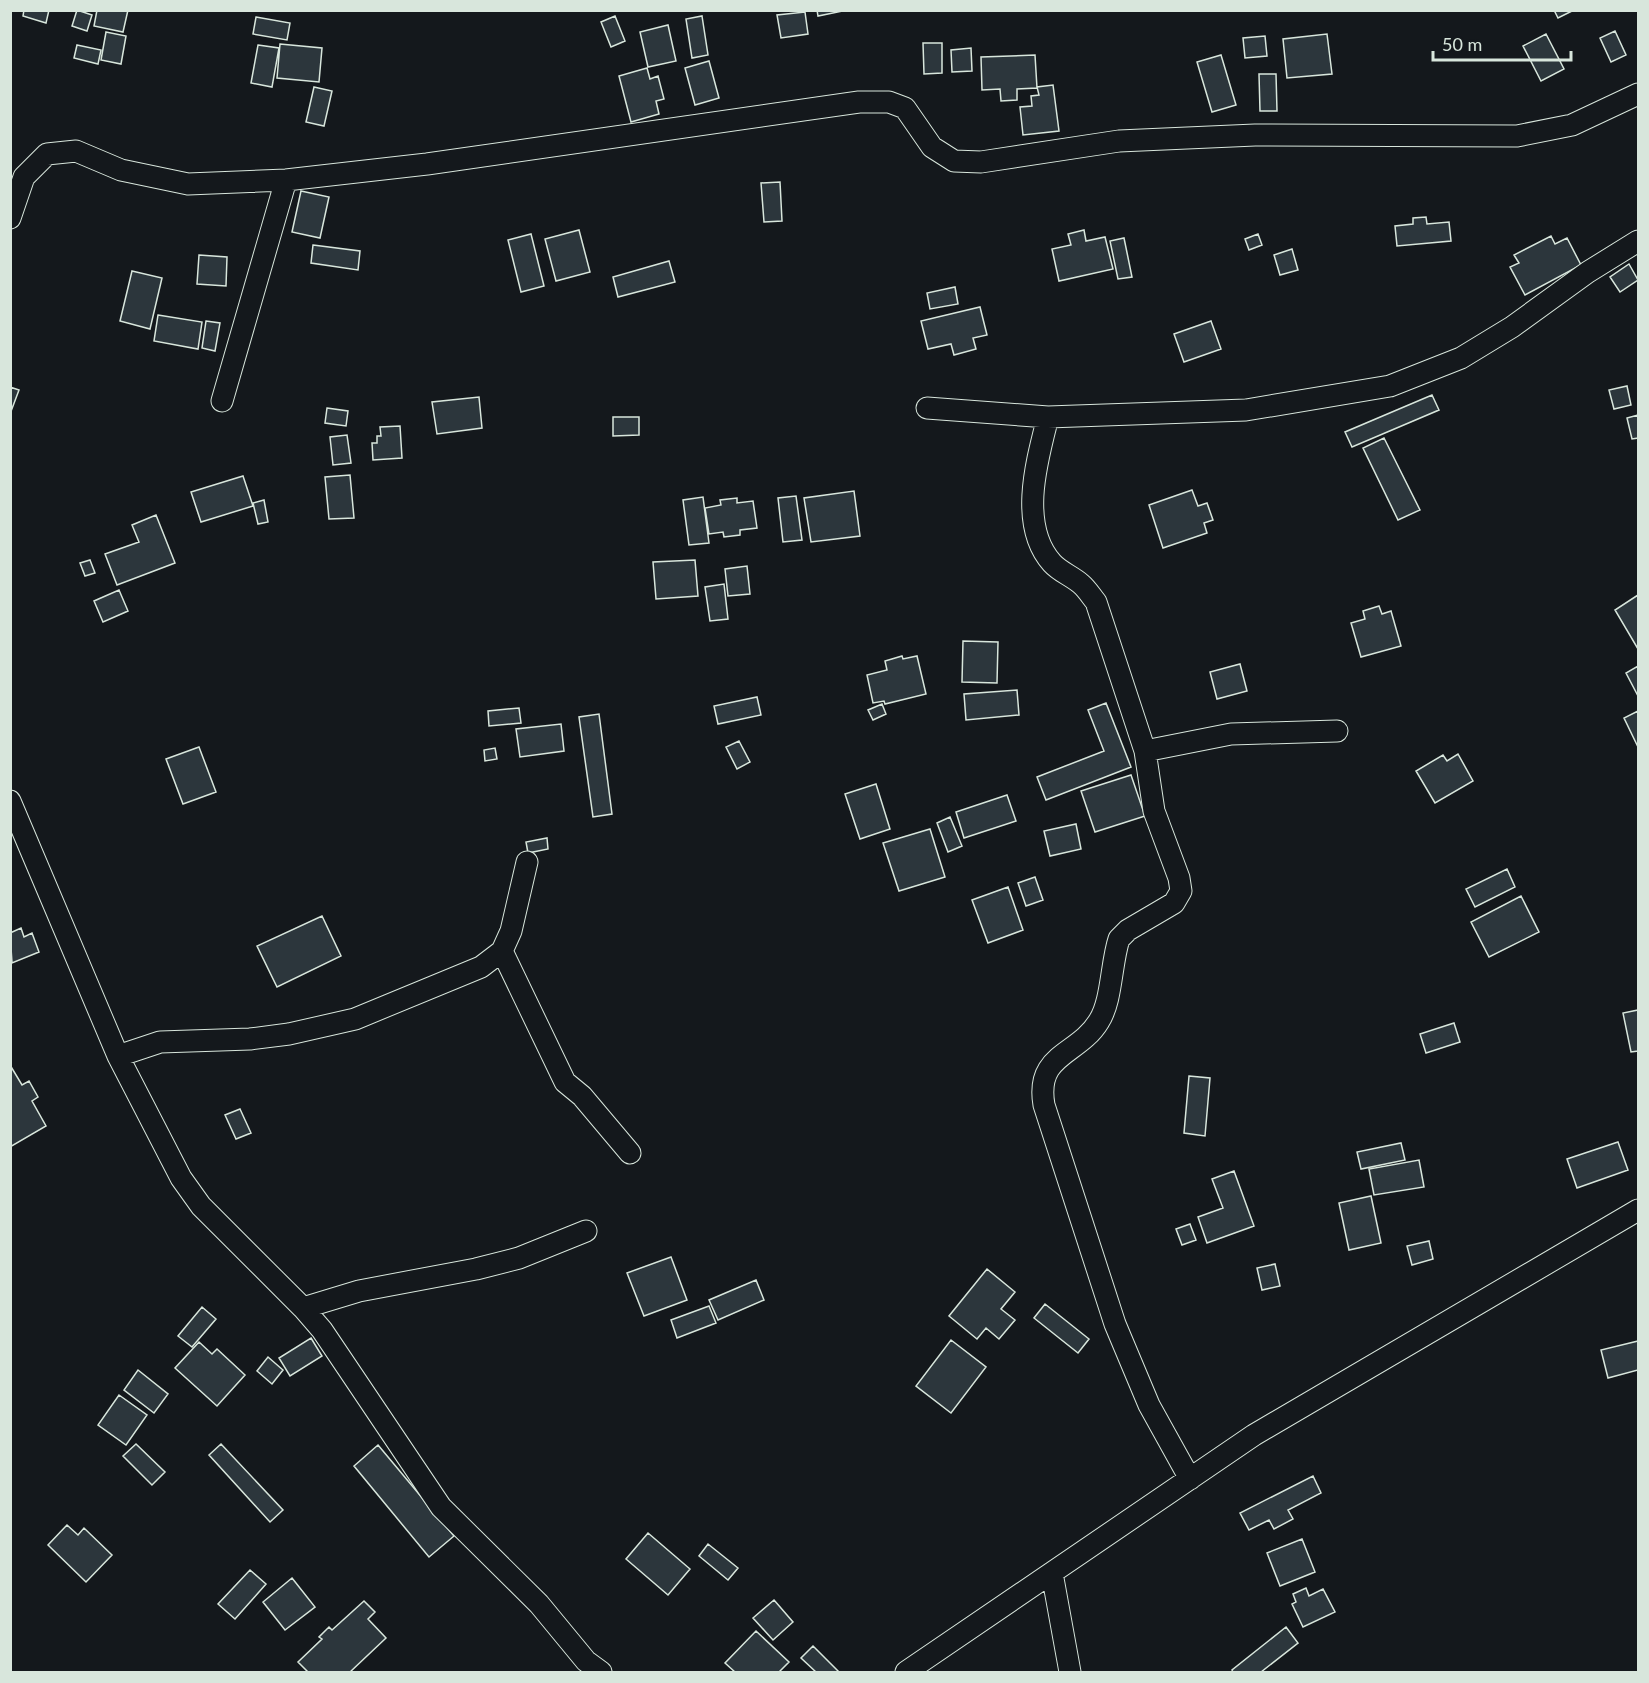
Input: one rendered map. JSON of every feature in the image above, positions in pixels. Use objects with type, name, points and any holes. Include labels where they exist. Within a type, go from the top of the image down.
[{"type":"street","points":[[10,218],[24,177],[47,154],[76,151],[121,170],[188,184],[286,180],[428,164],[859,102],[889,102],[905,108],[932,147],[954,161],[981,162],[1119,141],[1256,135],[1517,136],[1572,125],[1638,94]]},
{"type":"street","points":[[222,400],[286,180]]},
{"type":"street","points":[[927,408],[1048,417],[1246,410],[1390,386],[1461,358],[1512,327],[1588,272],[1638,242]]},
{"type":"street","points":[[1048,417],[1037,458],[1034,513],[1038,542],[1052,564],[1082,585],[1096,602],[1145,751],[1154,811],[1179,878],[1181,891],[1174,903],[1128,930],[1119,939],[1099,1021],[1048,1070],[1041,1088],[1044,1106],[1115,1324],[1149,1406],[1190,1479]]},
{"type":"street","points":[[1145,751],[1231,734],[1337,731]]},
{"type":"street","points":[[10,801],[118,1056],[181,1178],[201,1206],[303,1308],[351,1370],[441,1507],[538,1604],[586,1661],[601,1672]]},
{"type":"street","points":[[118,1056],[160,1042],[250,1039],[289,1034],[355,1019],[481,967],[502,951],[511,931],[527,862]]},
{"type":"street","points":[[502,951],[565,1082],[582,1096],[630,1153]]},
{"type":"street","points":[[906,1672],[1254,1435],[1638,1210]]},
{"type":"street","points":[[303,1308],[359,1291],[519,1258],[586,1231]]},
{"type":"street","points":[[1052,1573],[1070,1672]]},
{"type":"building","points":[[24,10],[49,10],[46,23],[23,16]]},
{"type":"building","points":[[77,10],[92,15],[87,31],[72,26]]},
{"type":"building","points":[[97,10],[128,10],[123,32],[94,26]]},
{"type":"building","points":[[817,10],[843,10],[843,11],[818,16]]},
{"type":"building","points":[[1554,10],[1574,10],[1558,18]]},
{"type":"building","points":[[805,12],[808,34],[781,38],[777,15]]},
{"type":"building","points":[[615,16],[625,41],[611,47],[601,22]]},
{"type":"building","points":[[702,16],[708,55],[692,58],[686,19]]},
{"type":"building","points":[[256,17],[290,23],[287,40],[253,34]]},
{"type":"building","points":[[668,25],[676,61],[648,67],[640,32]]},
{"type":"building","points":[[1615,31],[1626,55],[1611,62],[1600,38]]},
{"type":"building","points":[[106,32],[126,36],[121,64],[101,60]]},
{"type":"building","points":[[1327,34],[1332,74],[1287,78],[1283,39]]},
{"type":"building","points":[[1546,34],[1564,69],[1541,81],[1523,46]]},
{"type":"building","points":[[1265,36],[1267,56],[1245,58],[1243,38]]},
{"type":"building","points":[[923,43],[942,43],[942,73],[924,74]]},
{"type":"building","points":[[280,44],[322,48],[319,82],[277,78]]},
{"type":"building","points":[[77,45],[101,50],[98,64],[74,58]]},
{"type":"building","points":[[258,45],[279,48],[272,87],[251,83]]},
{"type":"building","points":[[971,48],[972,71],[952,72],[951,50]]},
{"type":"building","points":[[1035,55],[1037,88],[1017,89],[1017,100],[1001,101],[1000,89],[982,90],[981,57]]},
{"type":"building","points":[[1221,55],[1236,105],[1212,112],[1197,62]]},
{"type":"building","points":[[709,61],[719,98],[695,105],[685,68]]},
{"type":"building","points":[[647,68],[650,79],[658,76],[664,99],[656,101],[659,114],[631,122],[619,76]]},
{"type":"building","points":[[1259,74],[1276,74],[1277,111],[1260,111]]},
{"type":"building","points":[[1053,85],[1059,131],[1023,135],[1020,107],[1032,106],[1031,96],[1039,95],[1037,87]]},
{"type":"building","points":[[314,87],[332,91],[324,126],[306,122]]},
{"type":"building","points":[[780,182],[782,221],[764,222],[761,183]]},
{"type":"building","points":[[301,191],[329,197],[320,238],[292,232]]},
{"type":"building","points":[[1426,217],[1427,224],[1449,222],[1451,241],[1397,246],[1395,226],[1413,224],[1413,218]]},
{"type":"building","points":[[579,230],[590,272],[556,281],[545,239]]},
{"type":"building","points":[[1084,230],[1086,241],[1105,237],[1113,269],[1059,281],[1052,249],[1071,245],[1068,234]]},
{"type":"building","points":[[531,234],[544,286],[521,292],[508,240]]},
{"type":"building","points":[[1258,234],[1262,245],[1249,250],[1245,239]]},
{"type":"building","points":[[1551,236],[1555,244],[1567,238],[1581,265],[1525,295],[1510,267],[1519,263],[1514,255]]},
{"type":"building","points":[[1124,238],[1132,277],[1118,279],[1110,241]]},
{"type":"building","points":[[313,245],[360,251],[358,270],[311,263]]},
{"type":"building","points":[[1292,249],[1298,270],[1280,275],[1274,255]]},
{"type":"building","points":[[199,255],[227,257],[226,286],[197,284]]},
{"type":"building","points":[[669,261],[675,282],[618,297],[613,277]]},
{"type":"building","points":[[1629,264],[1638,280],[1620,292],[1610,277]]},
{"type":"building","points":[[132,271],[162,278],[150,329],[120,321]]},
{"type":"building","points":[[955,287],[958,304],[930,309],[927,293]]},
{"type":"building","points":[[980,307],[987,335],[973,338],[976,349],[954,355],[951,344],[928,349],[921,321]]},
{"type":"building","points":[[158,315],[202,322],[198,349],[154,341]]},
{"type":"building","points":[[206,321],[220,323],[215,351],[202,348]]},
{"type":"building","points":[[1211,321],[1221,349],[1184,362],[1174,334]]},
{"type":"building","points":[[1627,386],[1631,405],[1614,409],[1609,390]]},
{"type":"building","points":[[10,387],[19,390],[10,414]]},
{"type":"building","points":[[1432,395],[1439,410],[1352,447],[1345,432]]},
{"type":"building","points":[[479,397],[482,428],[437,434],[432,402]]},
{"type":"building","points":[[327,408],[348,411],[346,426],[325,423]]},
{"type":"building","points":[[1638,415],[1638,438],[1632,439],[1627,418]]},
{"type":"building","points":[[613,417],[639,417],[639,435],[613,436]]},
{"type":"building","points":[[400,426],[402,458],[373,460],[372,443],[377,443],[377,436],[381,436],[380,427]]},
{"type":"building","points":[[347,435],[351,463],[333,465],[330,437]]},
{"type":"building","points":[[1384,438],[1420,510],[1398,520],[1363,448]]},
{"type":"building","points":[[350,475],[354,518],[329,519],[325,477]]},
{"type":"building","points":[[243,476],[253,506],[201,522],[191,492]]},
{"type":"building","points":[[1192,490],[1198,506],[1207,503],[1213,520],[1204,523],[1207,533],[1163,548],[1149,505]]},
{"type":"building","points":[[854,491],[860,536],[811,542],[804,498]]},
{"type":"building","points":[[796,496],[802,540],[783,542],[778,498]]},
{"type":"building","points":[[703,497],[709,543],[689,545],[683,500]]},
{"type":"building","points":[[737,498],[737,503],[753,501],[757,528],[740,530],[740,535],[724,537],[723,532],[709,534],[705,508],[721,505],[720,500]]},
{"type":"building","points":[[264,500],[268,522],[258,524],[253,503]]},
{"type":"building","points":[[156,515],[175,563],[117,585],[105,554],[139,542],[132,525]]},
{"type":"building","points":[[90,560],[95,573],[85,576],[80,563]]},
{"type":"building","points":[[695,560],[698,596],[656,599],[653,562]]},
{"type":"building","points":[[747,566],[750,594],[728,596],[725,569]]},
{"type":"building","points":[[724,584],[728,619],[710,621],[705,587]]},
{"type":"building","points":[[119,590],[128,611],[103,622],[94,601]]},
{"type":"building","points":[[1638,595],[1638,649],[1615,610]]},
{"type":"building","points":[[1379,606],[1382,614],[1391,611],[1401,646],[1361,657],[1351,623],[1365,619],[1363,611]]},
{"type":"building","points":[[963,641],[998,642],[997,683],[962,682]]},
{"type":"building","points":[[902,656],[903,659],[917,656],[926,694],[885,704],[884,701],[873,703],[867,675],[887,670],[885,661]]},
{"type":"building","points":[[1240,664],[1247,691],[1217,699],[1210,672]]},
{"type":"building","points":[[1638,666],[1638,696],[1626,673]]},
{"type":"building","points":[[1017,690],[1019,715],[966,720],[964,694]]},
{"type":"building","points":[[757,697],[761,715],[718,724],[714,706]]},
{"type":"building","points":[[1106,703],[1131,767],[1046,800],[1037,777],[1104,751],[1088,710]]},
{"type":"building","points":[[882,704],[886,714],[873,720],[868,710]]},
{"type":"building","points":[[519,708],[521,723],[489,726],[488,711]]},
{"type":"building","points":[[1638,711],[1638,747],[1624,718]]},
{"type":"building","points":[[599,714],[612,814],[593,817],[579,717]]},
{"type":"building","points":[[561,724],[564,751],[520,757],[516,729]]},
{"type":"building","points":[[739,741],[750,762],[737,769],[726,747]]},
{"type":"building","points":[[199,747],[216,792],[183,804],[166,759]]},
{"type":"building","points":[[495,748],[497,759],[485,761],[484,750]]},
{"type":"building","points":[[1458,754],[1473,781],[1435,803],[1416,771],[1443,755],[1447,761]]},
{"type":"building","points":[[1131,775],[1145,816],[1095,832],[1081,791]]},
{"type":"building","points":[[876,784],[890,829],[860,839],[845,794]]},
{"type":"building","points":[[1007,795],[1016,821],[964,838],[956,812]]},
{"type":"building","points":[[950,817],[962,846],[948,852],[937,823]]},
{"type":"building","points":[[1076,824],[1081,849],[1050,856],[1044,831]]},
{"type":"building","points":[[930,829],[945,877],[899,891],[883,843]]},
{"type":"building","points":[[547,838],[548,849],[528,853],[526,842]]},
{"type":"building","points":[[1507,869],[1515,887],[1475,907],[1466,889]]},
{"type":"building","points":[[1035,877],[1043,900],[1026,906],[1018,883]]},
{"type":"building","points":[[1008,887],[1023,930],[988,943],[972,900]]},
{"type":"building","points":[[1521,896],[1539,932],[1489,957],[1471,922]]},
{"type":"building","points":[[322,916],[341,956],[277,987],[257,946]]},
{"type":"building","points":[[21,928],[24,937],[32,933],[39,952],[12,963],[10,933]]},
{"type":"building","points":[[1638,1010],[1638,1051],[1631,1052],[1623,1013]]},
{"type":"building","points":[[1454,1023],[1460,1042],[1426,1053],[1420,1034]]},
{"type":"building","points":[[10,1065],[22,1085],[29,1081],[38,1097],[32,1101],[46,1126],[10,1147]]},
{"type":"building","points":[[1189,1076],[1210,1078],[1205,1136],[1184,1133]]},
{"type":"building","points":[[240,1109],[251,1133],[236,1139],[225,1115]]},
{"type":"building","points":[[1618,1142],[1628,1170],[1577,1188],[1567,1159]]},
{"type":"building","points":[[1401,1143],[1405,1160],[1361,1169],[1357,1152]]},
{"type":"building","points":[[1419,1160],[1424,1187],[1374,1195],[1369,1169]]},
{"type":"building","points":[[1234,1171],[1254,1226],[1207,1243],[1198,1217],[1223,1208],[1212,1179]]},
{"type":"building","points":[[1371,1196],[1381,1243],[1349,1250],[1339,1203]]},
{"type":"building","points":[[1190,1224],[1196,1240],[1182,1245],[1176,1229]]},
{"type":"building","points":[[1429,1241],[1433,1259],[1412,1265],[1407,1246]]},
{"type":"building","points":[[671,1257],[687,1300],[644,1316],[627,1273]]},
{"type":"building","points":[[1275,1264],[1280,1286],[1262,1290],[1257,1268]]},
{"type":"building","points":[[987,1269],[1015,1292],[1001,1309],[1015,1320],[999,1339],[986,1328],[977,1339],[949,1316]]},
{"type":"building","points":[[756,1280],[764,1300],[718,1320],[709,1300]]},
{"type":"building","points":[[1045,1304],[1089,1339],[1078,1353],[1034,1318]]},
{"type":"building","points":[[709,1306],[716,1323],[677,1338],[671,1320]]},
{"type":"building","points":[[202,1307],[216,1319],[192,1347],[178,1336]]},
{"type":"building","points":[[311,1338],[322,1356],[290,1376],[279,1358]]},
{"type":"building","points":[[951,1340],[986,1367],[951,1413],[916,1386]]},
{"type":"building","points":[[1638,1341],[1638,1370],[1608,1378],[1601,1350]]},
{"type":"building","points":[[199,1342],[212,1354],[217,1349],[245,1375],[217,1406],[175,1368]]},
{"type":"building","points":[[268,1357],[283,1370],[272,1384],[257,1371]]},
{"type":"building","points":[[138,1370],[168,1394],[154,1413],[124,1390]]},
{"type":"building","points":[[119,1395],[147,1415],[126,1445],[98,1425]]},
{"type":"building","points":[[136,1444],[165,1472],[152,1485],[123,1456]]},
{"type":"building","points":[[221,1444],[283,1510],[270,1522],[209,1455]]},
{"type":"building","points":[[378,1445],[454,1536],[429,1557],[354,1466]]},
{"type":"building","points":[[1313,1476],[1321,1493],[1288,1510],[1293,1519],[1274,1529],[1269,1520],[1249,1530],[1240,1513]]},
{"type":"building","points":[[67,1525],[78,1535],[84,1528],[112,1555],[86,1582],[48,1545]]},
{"type":"building","points":[[648,1533],[690,1569],[668,1595],[626,1559]]},
{"type":"building","points":[[1302,1539],[1315,1572],[1280,1586],[1267,1553]]},
{"type":"building","points":[[708,1544],[738,1568],[728,1580],[699,1556]]},
{"type":"building","points":[[250,1570],[266,1584],[235,1619],[218,1604]]},
{"type":"building","points":[[292,1578],[315,1607],[285,1630],[263,1602]]},
{"type":"building","points":[[1306,1588],[1309,1596],[1323,1589],[1335,1612],[1303,1627],[1292,1604],[1296,1602],[1293,1594]]},
{"type":"building","points":[[774,1600],[793,1622],[773,1640],[753,1618]]},
{"type":"building","points":[[364,1601],[375,1612],[368,1619],[386,1638],[350,1672],[308,1672],[298,1662],[322,1639],[319,1637],[329,1627],[332,1630]]},
{"type":"building","points":[[1286,1627],[1298,1643],[1261,1672],[1233,1672],[1232,1670]]},
{"type":"building","points":[[756,1631],[789,1662],[779,1672],[735,1672],[725,1663]]},
{"type":"building","points":[[813,1646],[839,1672],[816,1672],[801,1658]]}]
